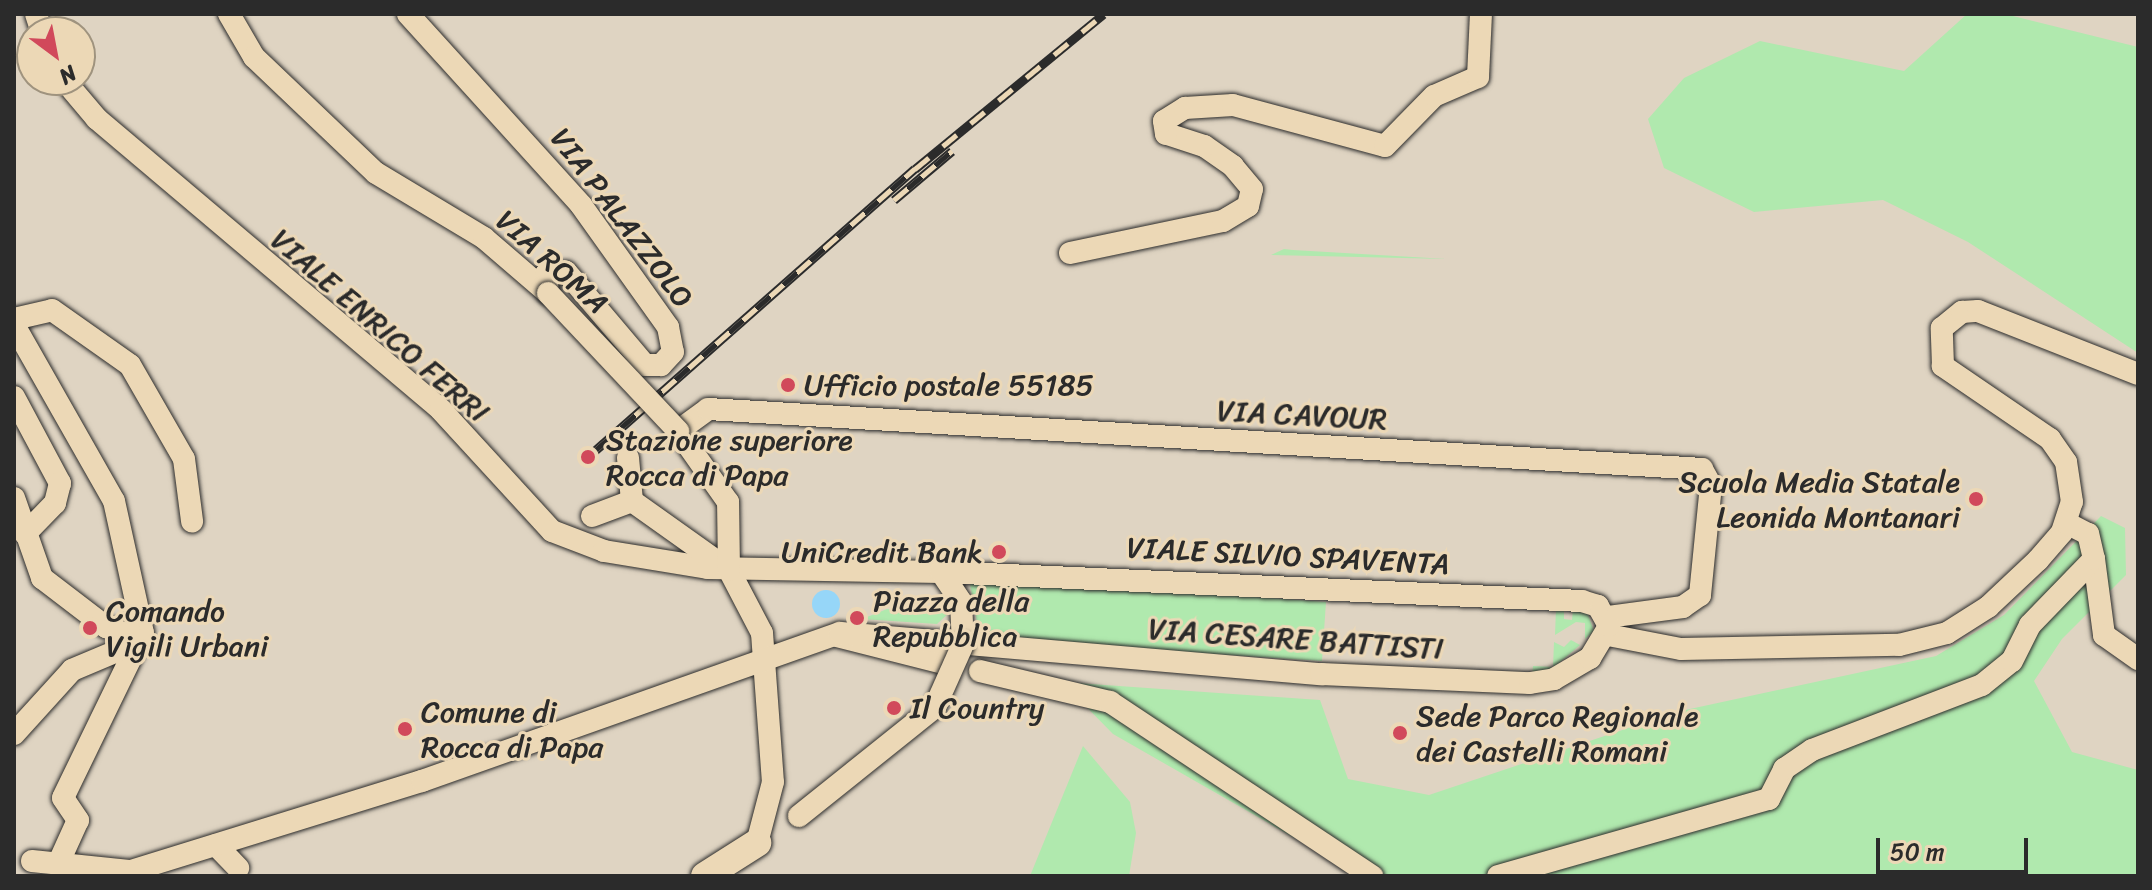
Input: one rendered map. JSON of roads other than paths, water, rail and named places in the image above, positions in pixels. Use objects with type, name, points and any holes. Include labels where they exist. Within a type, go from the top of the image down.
[{"type":"main road","points":[[705,876],[757,843]]},
{"type":"street","name":"VIA ROMA","points":[[229,14],[254,57],[370,168],[484,238],[548,293],[678,431],[728,502],[729,570]]},
{"type":"street","name":"VIA PALAZZOLO","points":[[408,14],[581,205],[668,327],[673,352],[661,365],[645,365],[566,272],[546,274],[548,293]]},
{"type":"street","points":[[1070,253],[1223,221],[1248,206],[1252,189],[1233,166],[1166,134],[1164,121],[1185,108],[1233,105],[1385,146],[1434,96],[1478,77],[1481,14]]},
{"type":"street","name":"VIALE ENRICO FERRI","points":[[78,96],[108,129],[441,410],[544,525],[604,551],[729,570]]},
{"type":"street","points":[[58,864],[78,820],[63,798],[143,640],[111,494],[15,332],[52,310],[130,365],[184,459],[192,521]]},
{"type":"street","points":[[2138,374],[1978,311],[1962,312],[1942,328],[1939,357],[1949,373],[2059,450],[2072,488],[2066,523],[2088,534],[2104,635],[2138,659]]},
{"type":"street","points":[[14,397],[60,483],[55,503],[25,534]]},
{"type":"street","name":"VIA CAVOUR","points":[[678,431],[717,408],[1702,469],[1711,485],[1700,595],[1683,607],[1607,626]]},
{"type":"street","points":[[628,458],[632,501],[729,570],[767,654],[773,782],[757,843]]},
{"type":"street","points":[[14,498],[30,560],[47,582],[106,627],[143,640]]},
{"type":"street","points":[[592,516],[632,501]]},
{"type":"street","name":"VIALE SILVIO SPAVENTA","points":[[941,572],[1582,601],[1607,626],[1681,649],[1927,640],[1988,607],[2066,523]]},
{"type":"street","points":[[1498,876],[1769,799],[1784,769],[1812,750],[1994,678],[2030,625],[2094,559]]},
{"type":"street","points":[[729,570],[941,572],[961,602],[963,644],[935,707],[799,816],[757,843]]},
{"type":"street","name":"VIA CESARE BATTISTI","points":[[963,644],[1538,683],[1590,658],[1607,626]]},
{"type":"street","points":[[32,861],[131,871],[623,714],[767,654],[833,634],[963,644]]},
{"type":"street","points":[[833,634],[867,649],[943,663]]},
{"type":"street","points":[[14,734],[72,670],[143,640]]},
{"type":"street","points":[[980,671],[1110,702],[1372,876]]},
{"type":"street","points":[[216,845],[238,868]]},
{"type":"water","points":[[826,590],[836,594],[840,604],[836,614],[826,618],[816,614],[812,604],[816,594]]},
{"type":"railway","points":[[581,463],[915,169],[1104,14]]},
{"type":"railway","points":[[894,200],[952,151]]},
{"type":"place","name":"Ufficio postale 55185","points":[[788,385]]},
{"type":"place","name":"Stazione superiore Rocca di Papa","points":[[588,457]]},
{"type":"place","name":"Scuola Media Statale Leonida Montanari","points":[[1976,499]]},
{"type":"place","name":"UniCredit Bank","points":[[999,552]]},
{"type":"place","name":"Piazza della Repubblica","points":[[857,618]]},
{"type":"place","name":"Comando Vigili Urbani","points":[[90,628]]},
{"type":"place","name":"Il Country","points":[[894,708]]},
{"type":"place","name":"Comune di Rocca di Papa","points":[[405,729]]},
{"type":"place","name":"Sede Parco Regionale dei Castelli Romani","points":[[1400,733]]}]
